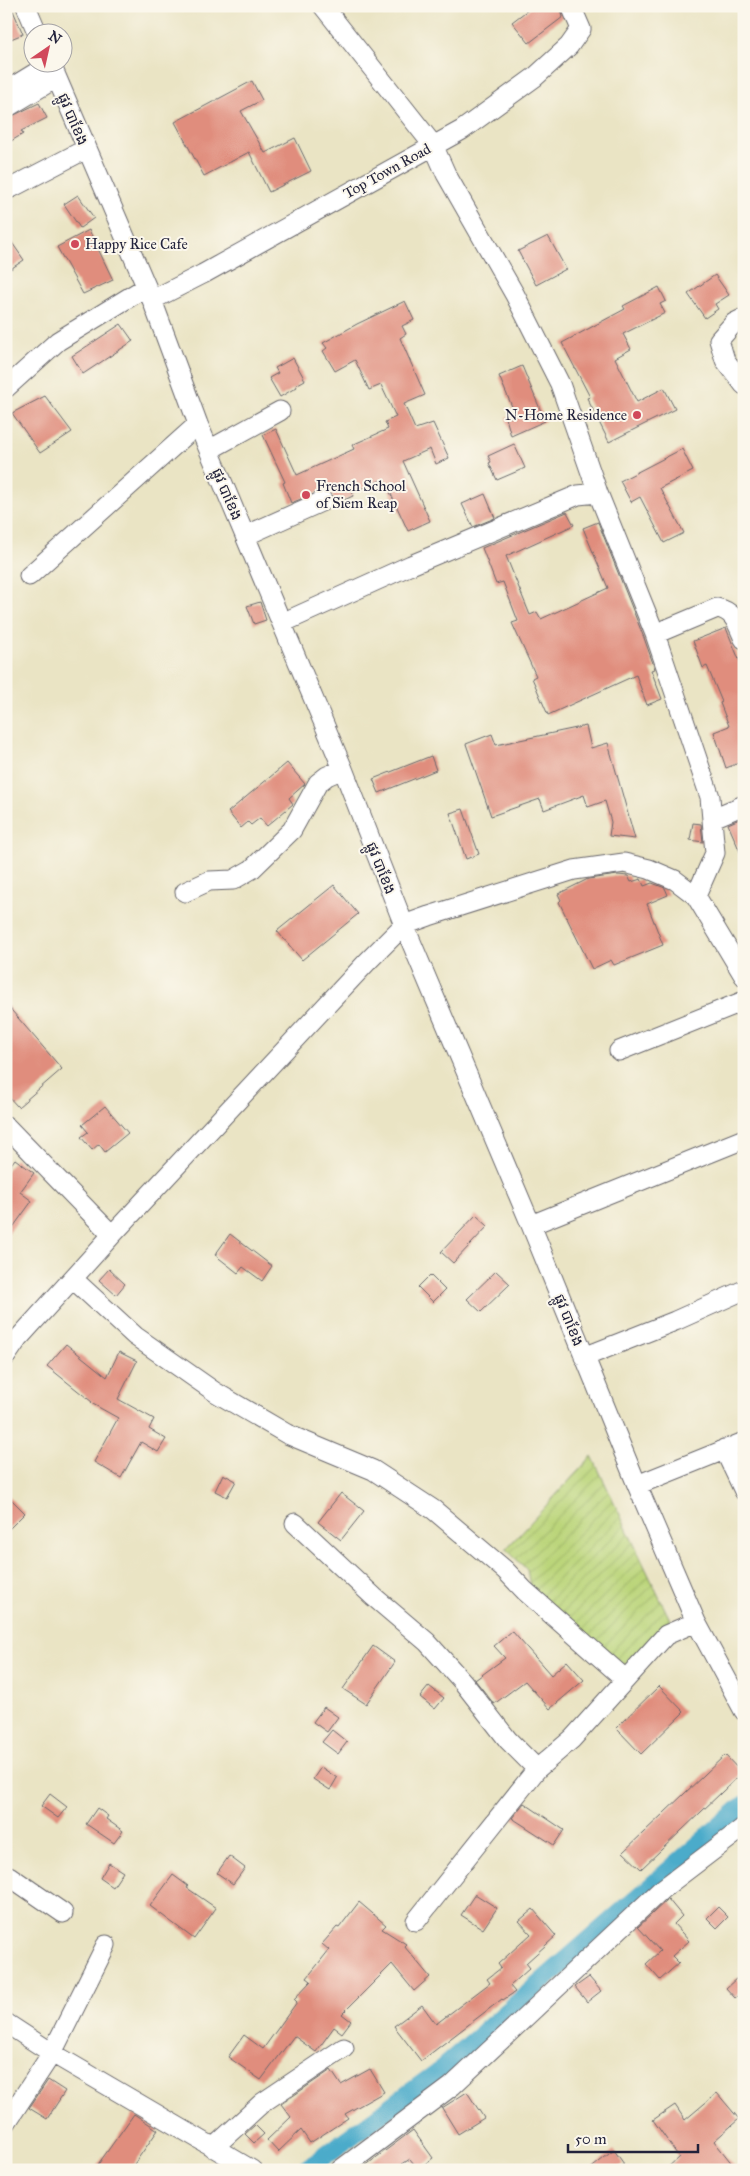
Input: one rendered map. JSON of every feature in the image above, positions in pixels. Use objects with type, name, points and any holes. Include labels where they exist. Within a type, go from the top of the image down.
[{"type":"street","points":[[26,6],[33,22]]},
{"type":"street","points":[[323,6],[433,145],[446,174],[543,348],[560,384],[598,493],[655,634],[710,797],[715,853],[696,896]]},
{"type":"street","name":"Top Town Road","points":[[6,388],[58,341],[149,293],[203,274],[462,130],[535,77],[568,46],[581,28],[571,6]]},
{"type":"street","points":[[6,91],[44,72]]},
{"type":"street","points":[[6,108],[47,72]]},
{"type":"street","name":"ផ្លូវ បាខែង","points":[[54,72],[149,293],[198,424],[282,623],[404,925],[531,1225],[636,1485],[696,1622],[744,1711]]},
{"type":"street","points":[[11,188],[86,149]]},
{"type":"street","points":[[744,318],[734,323],[719,340],[725,360],[744,385]]},
{"type":"street","points":[[209,450],[280,411]]},
{"type":"street","points":[[29,576],[198,424]]},
{"type":"street","points":[[282,623],[411,565],[578,495],[598,493]]},
{"type":"street","points":[[245,536],[323,502]]},
{"type":"street","points":[[655,634],[717,608],[727,610],[735,618],[744,639]]},
{"type":"street","points":[[185,892],[209,881],[233,880],[252,869],[292,830],[318,783],[327,776],[342,770]]},
{"type":"street","points":[[713,818],[744,805]]},
{"type":"street","points":[[6,1356],[17,1340],[112,1235],[367,962],[404,925],[574,870],[624,863],[649,868],[675,880],[696,896],[744,976]]},
{"type":"street","points":[[619,1051],[744,1001]]},
{"type":"street","points":[[6,1126],[112,1235]]},
{"type":"street","points":[[531,1225],[744,1139]]},
{"type":"street","points":[[73,1279],[135,1336],[214,1392],[286,1434],[373,1470],[434,1510],[505,1570],[525,1591],[626,1679]]},
{"type":"street","points":[[584,1357],[675,1321],[744,1290]]},
{"type":"street","points":[[636,1485],[744,1442]]},
{"type":"street","points":[[724,1449],[744,1491]]},
{"type":"street","points":[[295,1523],[374,1597],[427,1642],[463,1682],[508,1740],[537,1769]]},
{"type":"street","points":[[416,1921],[537,1769],[572,1739],[666,1635],[696,1622]]},
{"type":"street","points":[[340,2170],[452,2086],[661,1890],[744,1827]]},
{"type":"street","points":[[7,1877],[63,1913]]},
{"type":"street","points":[[6,2123],[52,2053],[106,1945]]},
{"type":"street","points":[[6,2023],[52,2053],[252,2170]]},
{"type":"street","points":[[212,2148],[262,2104],[344,2048]]},
{"type":"green space","points":[[592,1456],[672,1624],[625,1671],[530,1586],[527,1570],[506,1549]]},
{"type":"building","points":[[6,6],[11,6],[22,34],[6,41]]},
{"type":"building","points":[[533,6],[560,6],[563,17],[529,43],[512,22]]},
{"type":"building","points":[[252,81],[262,100],[241,111],[265,153],[295,138],[311,171],[269,192],[249,152],[204,176],[175,122]]},
{"type":"building","points":[[39,103],[47,118],[21,131],[23,134],[6,144],[6,119]]},
{"type":"building","points":[[78,195],[94,218],[80,228],[64,204]]},
{"type":"building","points":[[89,230],[113,280],[83,294],[57,247]]},
{"type":"building","points":[[6,234],[24,260],[6,272]]},
{"type":"building","points":[[548,236],[566,269],[536,285],[518,251]]},
{"type":"building","points":[[715,275],[729,295],[715,304],[718,309],[705,318],[688,294]]},
{"type":"building","points":[[659,287],[666,301],[660,304],[665,313],[623,334],[631,349],[615,358],[637,402],[664,388],[675,409],[609,442],[587,398],[590,397],[562,343],[625,309],[623,306]]},
{"type":"building","points":[[405,301],[414,320],[402,326],[406,334],[400,338],[425,395],[404,404],[415,429],[433,423],[449,458],[436,464],[430,449],[403,461],[430,521],[408,531],[384,479],[352,493],[353,496],[333,505],[333,496],[324,490],[291,503],[283,483],[285,482],[263,435],[276,429],[297,475],[354,449],[352,445],[388,429],[385,422],[396,417],[381,385],[369,390],[355,360],[335,371],[323,351],[327,348],[323,343]]},
{"type":"building","points":[[121,324],[133,341],[83,374],[72,356]]},
{"type":"building","points":[[293,358],[305,380],[280,397],[269,378],[278,373],[275,368]]},
{"type":"building","points":[[522,366],[545,421],[511,436],[506,418],[516,416],[499,376]]},
{"type":"building","points":[[45,396],[72,432],[40,453],[12,413]]},
{"type":"building","points":[[514,444],[525,468],[497,480],[489,463],[491,462],[488,456]]},
{"type":"building","points":[[682,449],[693,471],[660,488],[684,533],[664,543],[640,497],[631,502],[620,481]]},
{"type":"building","points":[[485,494],[495,518],[473,527],[462,504]]},
{"type":"building","points":[[567,512],[574,525],[506,556],[530,615],[537,612],[541,619],[608,588],[583,528],[598,522],[644,638],[655,669],[651,670],[662,699],[647,705],[636,675],[548,715],[532,678],[536,676],[512,623],[518,621],[503,582],[496,584],[482,548]]},
{"type":"building","points":[[260,602],[266,620],[254,624],[247,606]]},
{"type":"building","points":[[726,628],[740,662],[744,660],[744,761],[726,768],[714,732],[729,726],[720,703],[722,702],[707,666],[703,668],[693,641]]},
{"type":"building","points":[[586,726],[591,748],[608,743],[635,839],[609,836],[611,822],[605,801],[588,807],[584,795],[544,810],[540,799],[491,816],[466,744],[492,734],[496,745]]},
{"type":"building","points":[[431,756],[436,770],[379,793],[373,779]]},
{"type":"building","points":[[287,763],[305,784],[289,798],[293,804],[267,826],[260,818],[251,825],[248,822],[241,828],[228,812]]},
{"type":"building","points":[[463,809],[479,854],[466,859],[450,813]]},
{"type":"building","points":[[744,817],[744,861],[728,824]]},
{"type":"building","points":[[693,823],[701,824],[703,842],[690,840]]},
{"type":"building","points":[[618,875],[628,876],[631,882],[641,879],[644,886],[652,883],[665,888],[668,895],[647,904],[663,945],[614,965],[611,960],[592,969],[559,902],[561,900],[558,894],[588,879]]},
{"type":"building","points":[[334,885],[358,914],[302,960],[277,931]]},
{"type":"building","points":[[6,1004],[62,1069],[18,1107],[6,1094]]},
{"type":"building","points":[[105,1106],[128,1133],[105,1152],[99,1144],[92,1150],[81,1137],[88,1132],[82,1125]]},
{"type":"building","points":[[15,1159],[34,1173],[20,1192],[32,1201],[6,1237],[6,1171]]},
{"type":"building","points":[[476,1215],[488,1226],[453,1263],[441,1252]]},
{"type":"building","points":[[230,1234],[272,1266],[262,1281],[243,1267],[238,1273],[215,1255]]},
{"type":"building","points":[[109,1269],[125,1284],[116,1295],[99,1280]]},
{"type":"building","points":[[496,1271],[510,1284],[481,1312],[467,1299]]},
{"type":"building","points":[[430,1275],[445,1290],[433,1302],[418,1287]]},
{"type":"building","points":[[66,1344],[107,1377],[119,1352],[137,1361],[118,1399],[154,1419],[149,1429],[166,1439],[158,1452],[141,1442],[121,1478],[94,1462],[118,1418],[91,1403],[47,1366]]},
{"type":"building","points":[[223,1474],[236,1481],[227,1497],[215,1491]]},
{"type":"building","points":[[341,1493],[364,1511],[341,1540],[318,1522]]},
{"type":"building","points":[[6,1494],[25,1513],[6,1532]]},
{"type":"building","points":[[512,1631],[551,1675],[567,1661],[584,1680],[550,1709],[525,1681],[494,1704],[475,1680],[505,1658],[494,1646]]},
{"type":"building","points":[[373,1646],[395,1662],[366,1704],[343,1689]]},
{"type":"building","points":[[429,1686],[444,1698],[435,1709],[420,1697]]},
{"type":"building","points":[[659,1686],[684,1712],[641,1754],[616,1728]]},
{"type":"building","points":[[324,1707],[338,1717],[327,1732],[313,1722]]},
{"type":"building","points":[[332,1730],[347,1742],[338,1754],[322,1742]]},
{"type":"building","points":[[725,1755],[742,1773],[641,1869],[623,1852]]},
{"type":"building","points":[[321,1767],[337,1778],[330,1790],[313,1779]]},
{"type":"building","points":[[50,1794],[67,1807],[58,1818],[41,1806]]},
{"type":"building","points":[[524,1803],[564,1830],[554,1845],[512,1818]]},
{"type":"building","points":[[97,1808],[108,1816],[106,1819],[123,1831],[114,1843],[86,1824]]},
{"type":"building","points":[[229,1856],[245,1868],[233,1884],[217,1873]]},
{"type":"building","points":[[109,1863],[123,1872],[113,1887],[100,1878]]},
{"type":"building","points":[[173,1875],[188,1886],[187,1888],[216,1908],[194,1939],[150,1906]]},
{"type":"building","points":[[475,1894],[497,1908],[483,1929],[461,1915]]},
{"type":"building","points":[[668,1899],[682,1916],[674,1924],[689,1941],[672,1956],[679,1963],[660,1980],[646,1964],[660,1951],[638,1927]]},
{"type":"building","points":[[359,1902],[386,1925],[382,1929],[406,1944],[404,1946],[430,1977],[414,1991],[392,1964],[342,2014],[351,2021],[342,2033],[334,2027],[316,2052],[294,2036],[261,2080],[228,2057],[244,2035],[263,2049],[297,2002],[294,1999],[311,1981],[307,1978],[329,1950],[322,1944],[337,1927],[339,1928]]},
{"type":"building","points":[[718,1907],[728,1917],[717,1928],[707,1918]]},
{"type":"building","points":[[533,1909],[556,1936],[526,1963],[530,1968],[510,1986],[515,1992],[502,1999],[421,2061],[394,2026],[422,2005],[436,2024],[490,1983],[487,1979],[501,1968],[498,1964],[531,1934],[519,1921]]},
{"type":"building","points":[[589,1977],[601,1991],[587,2002],[575,1987]]},
{"type":"building","points":[[737,1978],[744,1986],[744,1990],[735,1998],[726,1988]]},
{"type":"building","points":[[370,2069],[384,2092],[345,2114],[348,2118],[310,2143],[301,2130],[278,2152],[267,2140],[291,2117],[281,2104],[331,2070],[341,2085]]},
{"type":"building","points":[[48,2080],[65,2091],[47,2119],[29,2108]]},
{"type":"building","points":[[467,2092],[484,2118],[458,2134],[442,2108]]},
{"type":"building","points":[[717,2093],[739,2119],[714,2141],[737,2170],[665,2170],[679,2157],[653,2120],[675,2105],[685,2120]]},
{"type":"building","points":[[134,2114],[158,2130],[130,2170],[94,2170]]},
{"type":"building","points":[[255,2125],[264,2134],[254,2143],[245,2134]]},
{"type":"building","points":[[413,2130],[433,2158],[418,2169],[410,2159],[393,2170],[370,2170],[365,2166]]},
{"type":"building","points":[[614,2150],[624,2164],[616,2170],[589,2170]]},
{"type":"waterway","points":[[305,2170],[437,2073],[744,1805]]},
{"type":"place","name":"Happy Rice Cafe","points":[[75,244]]},
{"type":"place","name":"N-Home Residence","points":[[637,415]]},
{"type":"place","name":"French School of Siem Reap","points":[[306,495]]}]
